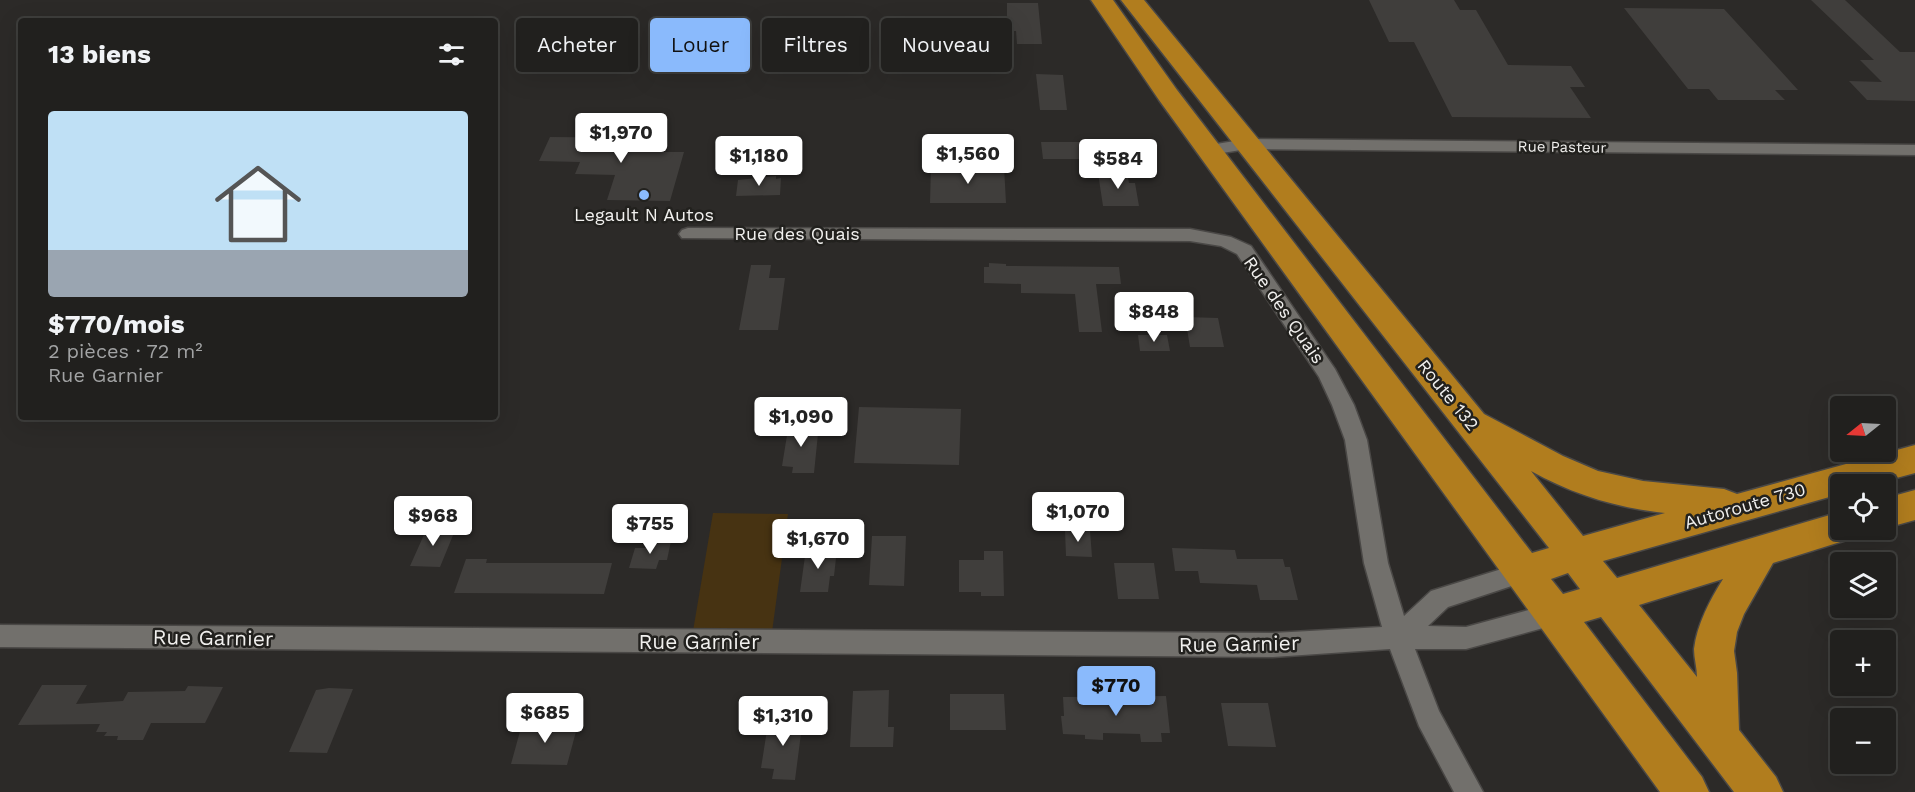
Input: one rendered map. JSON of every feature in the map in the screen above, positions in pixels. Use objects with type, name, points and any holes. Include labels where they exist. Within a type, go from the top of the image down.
[{"type":"highway","points":[[1102,0],[1210,150],[1687,792]]},
{"type":"highway","name":"Route 132","points":[[1132,0],[1576,555],[1761,792]]},
{"type":"highway","points":[[1118,24],[1148,20]]},
{"type":"highway","points":[[1467,418],[1560,471],[1595,485],[1636,496],[1744,506]]},
{"type":"highway","name":"Autoroute 730","points":[[1524,572],[1744,506],[1915,459]]},
{"type":"highway","points":[[1896,510],[1915,505]]},
{"type":"highway","points":[[1554,614],[1830,530]]},
{"type":"highway","points":[[1718,738],[1718,673],[1714,651],[1717,632],[1727,607],[1761,550]]},
{"type":"street","name":"Rue Pasteur","points":[[1210,150],[1246,144],[1915,150]]},
{"type":"street","name":"Rue des Quais","points":[[688,234],[1173,234],[1211,237],[1237,246],[1250,258],[1304,335],[1328,374],[1343,405],[1356,440],[1376,563],[1398,637],[1428,717],[1469,792]]},
{"type":"street","points":[[1398,637],[1440,599],[1524,572]]},
{"type":"street","name":"Rue Garnier","points":[[0,636],[1273,645],[1398,637],[1466,638],[1554,614]]},
{"type":"shaded area","points":[[713,513],[788,514],[772,632],[693,631]]},
{"type":"building","points":[[1369,0],[1454,0],[1460,10],[1476,10],[1508,65],[1571,66],[1585,87],[1570,87],[1591,118],[1452,117],[1414,42],[1389,42]]},
{"type":"building","points":[[1811,0],[1845,0],[1900,52],[1915,52],[1915,101],[1867,100],[1849,81],[1882,82],[1860,60],[1874,60]]},
{"type":"building","points":[[1007,3],[1038,3],[1042,44],[1017,44],[1016,31],[1012,31],[1012,18],[1007,18]]},
{"type":"building","points":[[1624,8],[1724,9],[1798,90],[1775,90],[1785,100],[1718,100],[1709,89],[1688,89]]},
{"type":"building","points":[[1036,74],[1063,75],[1067,110],[1040,110]]},
{"type":"building","points":[[550,137],[661,138],[656,152],[684,152],[670,201],[607,200],[615,175],[575,174],[580,162],[539,161]]},
{"type":"building","points":[[1041,142],[1082,142],[1084,159],[1043,159]]},
{"type":"building","points":[[931,166],[1004,166],[1006,203],[930,203]]},
{"type":"building","points":[[1098,173],[1127,173],[1129,183],[1135,183],[1139,206],[1103,206]]},
{"type":"building","points":[[776,176],[776,179],[781,178],[780,195],[736,196],[738,180]]},
{"type":"building","points":[[989,263],[1006,264],[1006,266],[1119,267],[1121,284],[1096,284],[1102,332],[1079,332],[1075,294],[1021,293],[1021,284],[984,283],[984,267],[989,267]]},
{"type":"building","points":[[751,265],[771,265],[769,278],[785,278],[778,330],[739,330]]},
{"type":"building","points":[[1185,317],[1218,318],[1224,347],[1190,347]]},
{"type":"building","points":[[1138,335],[1167,335],[1170,351],[1140,351]]},
{"type":"building","points":[[859,407],[961,409],[959,465],[854,463]]},
{"type":"building","points":[[789,423],[819,424],[814,473],[792,473],[793,467],[782,466]]},
{"type":"building","points":[[427,528],[456,528],[440,567],[410,566]]},
{"type":"building","points":[[1065,530],[1090,530],[1092,557],[1066,556]]},
{"type":"building","points":[[872,536],[906,536],[904,586],[869,585]]},
{"type":"building","points":[[648,540],[671,541],[667,560],[659,560],[656,569],[629,568],[635,548],[646,548]]},
{"type":"building","points":[[1172,548],[1235,550],[1237,559],[1283,559],[1285,567],[1290,567],[1298,600],[1260,600],[1257,585],[1200,583],[1198,571],[1175,571]]},
{"type":"building","points":[[806,549],[837,549],[834,576],[830,576],[828,592],[800,592]]},
{"type":"building","points":[[984,551],[1003,551],[1004,596],[981,596],[981,592],[959,592],[959,560],[984,560]]},
{"type":"building","points":[[466,559],[487,559],[486,563],[612,563],[604,594],[454,593]]},
{"type":"building","points":[[1114,563],[1154,563],[1159,599],[1118,599]]},
{"type":"building","points":[[42,685],[87,685],[76,704],[123,701],[128,692],[185,691],[188,686],[223,687],[205,723],[151,723],[143,740],[117,740],[118,736],[104,736],[107,732],[96,732],[100,724],[18,725]]},
{"type":"building","points":[[353,689],[327,753],[289,752],[316,690]]},
{"type":"building","points":[[889,690],[888,727],[894,727],[893,747],[850,747],[853,691]]},
{"type":"building","points":[[950,694],[1004,694],[1006,730],[950,730]]},
{"type":"building","points":[[1166,696],[1170,733],[1161,733],[1162,742],[1141,742],[1140,734],[1103,733],[1103,740],[1085,739],[1085,735],[1063,734],[1061,716],[1064,716],[1063,697]]},
{"type":"building","points":[[1221,703],[1268,703],[1276,747],[1228,746]]},
{"type":"building","points":[[769,717],[803,718],[795,780],[772,779],[774,769],[761,768]]},
{"type":"building","points":[[522,724],[578,724],[567,765],[511,764]]},
{"type":"place","name":"Legault N Autos","points":[[644,195]]}]
